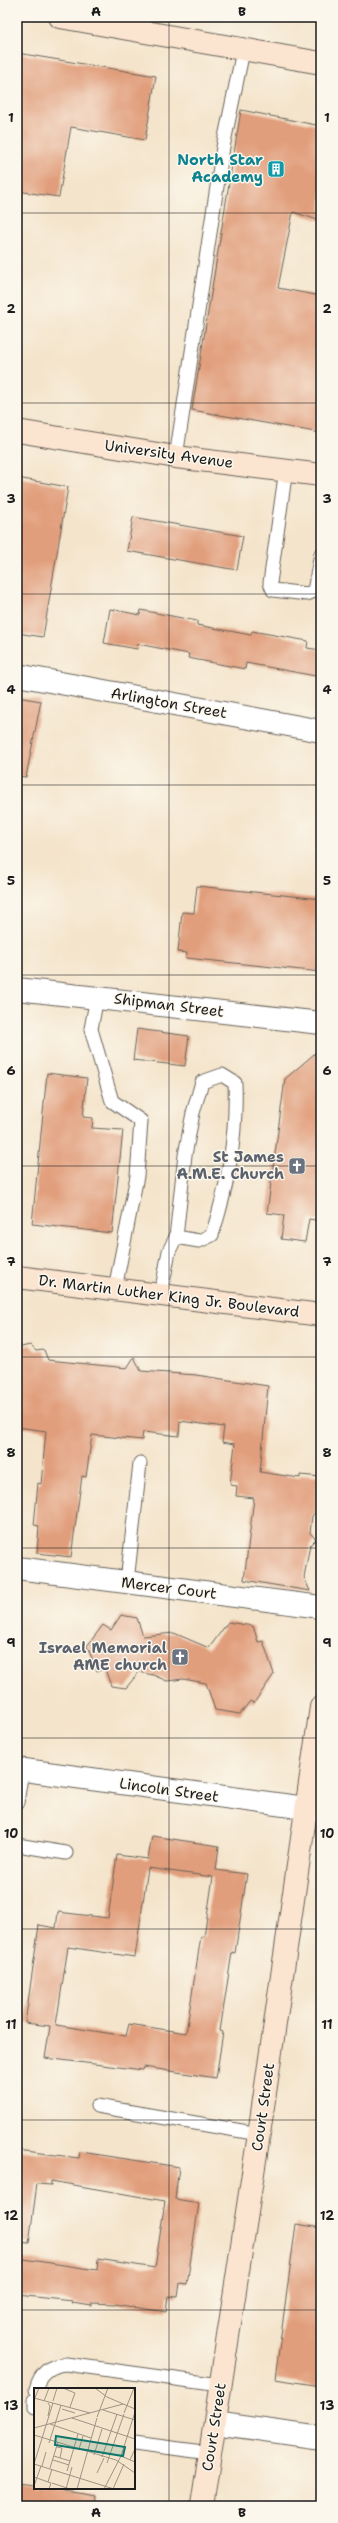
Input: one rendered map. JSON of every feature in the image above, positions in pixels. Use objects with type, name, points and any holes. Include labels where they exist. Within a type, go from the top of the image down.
[{"type":"street","points":[[60,17],[243,51],[321,63]]},
{"type":"street","name":"University Avenue","points":[[17,431],[176,457],[286,469],[321,475]]},
{"type":"street","name":"Arlington Street","points":[[17,675],[321,731]]},
{"type":"street","name":"Shipman Street","points":[[17,989],[321,1023]]},
{"type":"street","name":"Dr. Martin Luther King Jr. Boulevard","points":[[17,1278],[321,1314]]},
{"type":"street","name":"Mercer Court","points":[[17,1568],[321,1607]]},
{"type":"street","name":"Court Street","points":[[202,2506],[259,2134],[314,1809],[321,1707]]},
{"type":"street","name":"Lincoln Street","points":[[20,1770],[314,1809]]},
{"type":"street","points":[[214,2423],[321,2438]]},
{"type":"lane","points":[[176,457],[223,147],[243,51]]},
{"type":"lane","points":[[286,469],[270,583],[273,590],[307,594],[314,591],[321,554]]},
{"type":"lane","points":[[17,989],[17,996]]},
{"type":"lane","points":[[97,997],[91,1029],[112,1101],[141,1121],[137,1176],[115,1289]]},
{"type":"lane","points":[[161,1294],[168,1251],[176,1237],[185,1155],[193,1113],[202,1082],[222,1075],[235,1083],[236,1120],[222,1205],[212,1235],[199,1240],[176,1237]]},
{"type":"lane","points":[[127,1582],[140,1463]]},
{"type":"lane","points":[[17,1803],[20,1770]]},
{"type":"lane","points":[[17,1845],[66,1853]]},
{"type":"lane","points":[[97,2106],[259,2134]]},
{"type":"lane","points":[[36,2388],[38,2380],[49,2368],[66,2364],[220,2385]]},
{"type":"lane","points":[[135,2443],[210,2453]]},
{"type":"building","points":[[17,53],[156,76],[145,140],[71,127],[59,197],[17,191]]},
{"type":"building","points":[[241,110],[321,126],[321,221],[293,212],[278,288],[321,296],[321,433],[192,410]]},
{"type":"building","points":[[17,478],[68,487],[43,637],[17,633]]},
{"type":"building","points":[[133,517],[243,536],[237,570],[127,551]]},
{"type":"building","points":[[110,609],[140,615],[141,610],[197,621],[197,625],[251,635],[252,631],[308,641],[307,648],[321,650],[321,677],[246,663],[245,669],[188,658],[189,654],[138,644],[137,649],[104,643]]},
{"type":"building","points":[[17,697],[41,701],[26,777],[17,776]]},
{"type":"building","points":[[197,886],[321,899],[321,972],[186,958],[187,953],[178,952],[182,912],[194,913]]},
{"type":"building","points":[[137,1029],[189,1036],[185,1066],[133,1060]]},
{"type":"building","name":"St James A.M.E. Church","points":[[321,1048],[321,1221],[309,1219],[305,1242],[281,1239],[284,1215],[267,1213],[285,1079]]},
{"type":"building","points":[[47,1073],[87,1078],[83,1117],[93,1118],[92,1128],[123,1130],[112,1233],[32,1224]]},
{"type":"building","points":[[30,1345],[36,1351],[44,1350],[48,1360],[127,1368],[134,1357],[141,1371],[196,1375],[268,1386],[260,1472],[300,1478],[300,1475],[321,1477],[316,1512],[312,1516],[310,1533],[316,1539],[310,1545],[304,1577],[310,1591],[244,1580],[254,1498],[236,1496],[237,1486],[230,1485],[235,1444],[222,1442],[224,1427],[180,1421],[179,1436],[143,1432],[142,1440],[92,1435],[86,1477],[82,1476],[71,1557],[37,1553],[39,1526],[34,1525],[38,1483],[41,1484],[46,1431],[17,1427],[17,1348]]},
{"type":"building","name":"Israel Memorial AME church","points":[[121,1615],[137,1618],[143,1636],[174,1633],[209,1648],[228,1622],[253,1626],[258,1642],[263,1641],[274,1674],[254,1703],[250,1701],[240,1714],[215,1710],[206,1683],[183,1679],[167,1681],[153,1675],[139,1672],[126,1688],[111,1686],[105,1669],[97,1671],[87,1646],[103,1625],[111,1630]]},
{"type":"building","points":[[152,1836],[219,1846],[216,1870],[247,1874],[235,1953],[232,1952],[220,2031],[223,2032],[216,2078],[144,2067],[143,2070],[45,2058],[50,2026],[25,2023],[39,1925],[56,1928],[58,1912],[108,1918],[117,1855],[148,1859]],"holes":[[[148,1868],[213,1877],[204,1937],[201,1936],[186,2033],[129,2024],[126,2036],[56,2025],[68,1947],[135,1957]]]},
{"type":"building","points":[[17,2150],[79,2158],[80,2152],[179,2167],[175,2199],[199,2203],[187,2284],[180,2283],[178,2297],[168,2296],[166,2312],[114,2304],[92,2303],[92,2306],[72,2303],[73,2301],[17,2295],[17,2258],[97,2270],[98,2259],[155,2268],[165,2201],[51,2181],[51,2185],[37,2184],[29,2243],[17,2242]]},
{"type":"building","points":[[296,2224],[321,2228],[321,2386],[275,2379]]},
{"type":"building","points":[[17,2483],[34,2485],[34,2489],[58,2489],[95,2495],[94,2506],[17,2506]]},
{"type":"place","name":"North Star Academy","points":[[276,169]]},
{"type":"place","name":"St James A.M.E. Church","points":[[297,1166]]},
{"type":"place","name":"Israel Memorial AME church","points":[[180,1657]]}]
